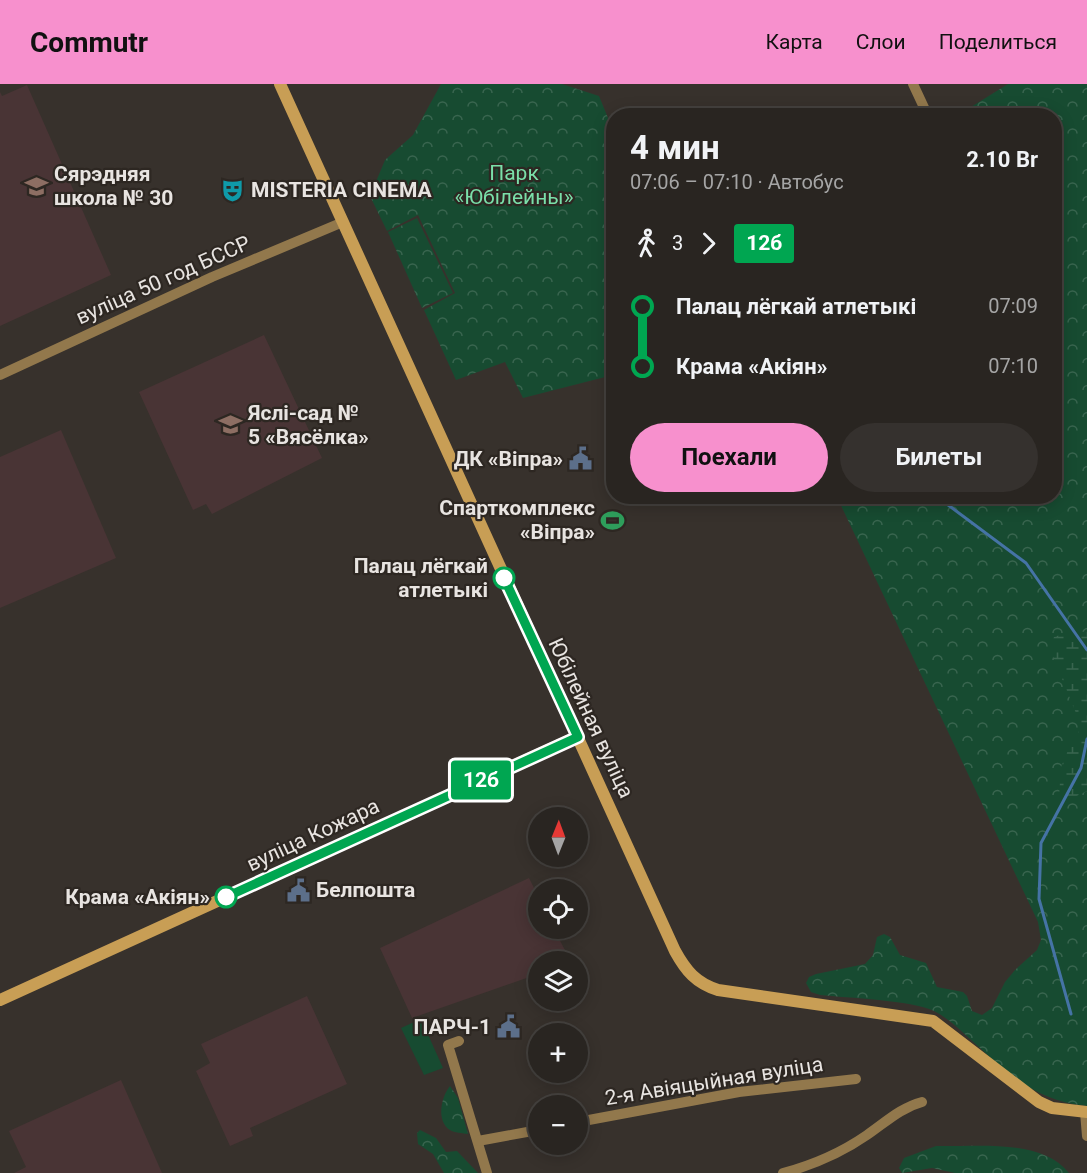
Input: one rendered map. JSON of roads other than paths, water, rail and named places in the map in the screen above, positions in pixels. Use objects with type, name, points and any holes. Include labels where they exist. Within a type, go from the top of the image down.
[{"type":"main road","name":"Юбілейная вуліца","points":[[283,85],[343,222],[683,966],[695,980],[718,990],[933,1021],[1039,1102],[1052,1108],[1086,1112]]},
{"type":"main road","name":"вуліца Кожара","points":[[0,1000],[578,737]]},
{"type":"street","points":[[913,84],[924,108]]},
{"type":"street","name":"вуліца 50 год БССР","points":[[0,375],[212,277],[343,222]]},
{"type":"street","points":[[459,1041],[448,1045],[487,1173]]},
{"type":"street","name":"2-я Авіяцыйная вуліца","points":[[588,1120],[739,1092],[856,1079]]},
{"type":"street","points":[[783,1173],[810,1166],[866,1136],[905,1106],[922,1102]]},
{"type":"street","points":[[1086,1112],[1087,1136]]},
{"type":"street","points":[[478,1141],[528,1132]]},
{"type":"waterway","points":[[947,504],[1026,563],[1087,650]]},
{"type":"waterway","points":[[1071,1014],[1039,899],[1041,843],[1081,768],[1087,739]]},
{"type":"place","name":"Сярэдняя школа № 30","points":[[36,186]]},
{"type":"place","name":"MISTERIA CINEMA","points":[[233,190]]},
{"type":"place","name":"Яслі-сад № 5 «Вясёлка»","points":[[230,425]]},
{"type":"place","name":"ДК «Віпра»","points":[[581,459]]},
{"type":"place","name":"Спарткомплекс «Віпра»","points":[[613,520]]},
{"type":"place","name":"Палац лёгкай атлетыкі","points":[[504,578]]},
{"type":"place","name":"Белпошта","points":[[298,890]]},
{"type":"place","name":"Крама «Акіян»","points":[[226,897]]},
{"type":"place","name":"ПАРЧ-1","points":[[509,1027]]},
{"type":"park label","name":"Парк «Юбілейны»","points":[[514,185]]}]
